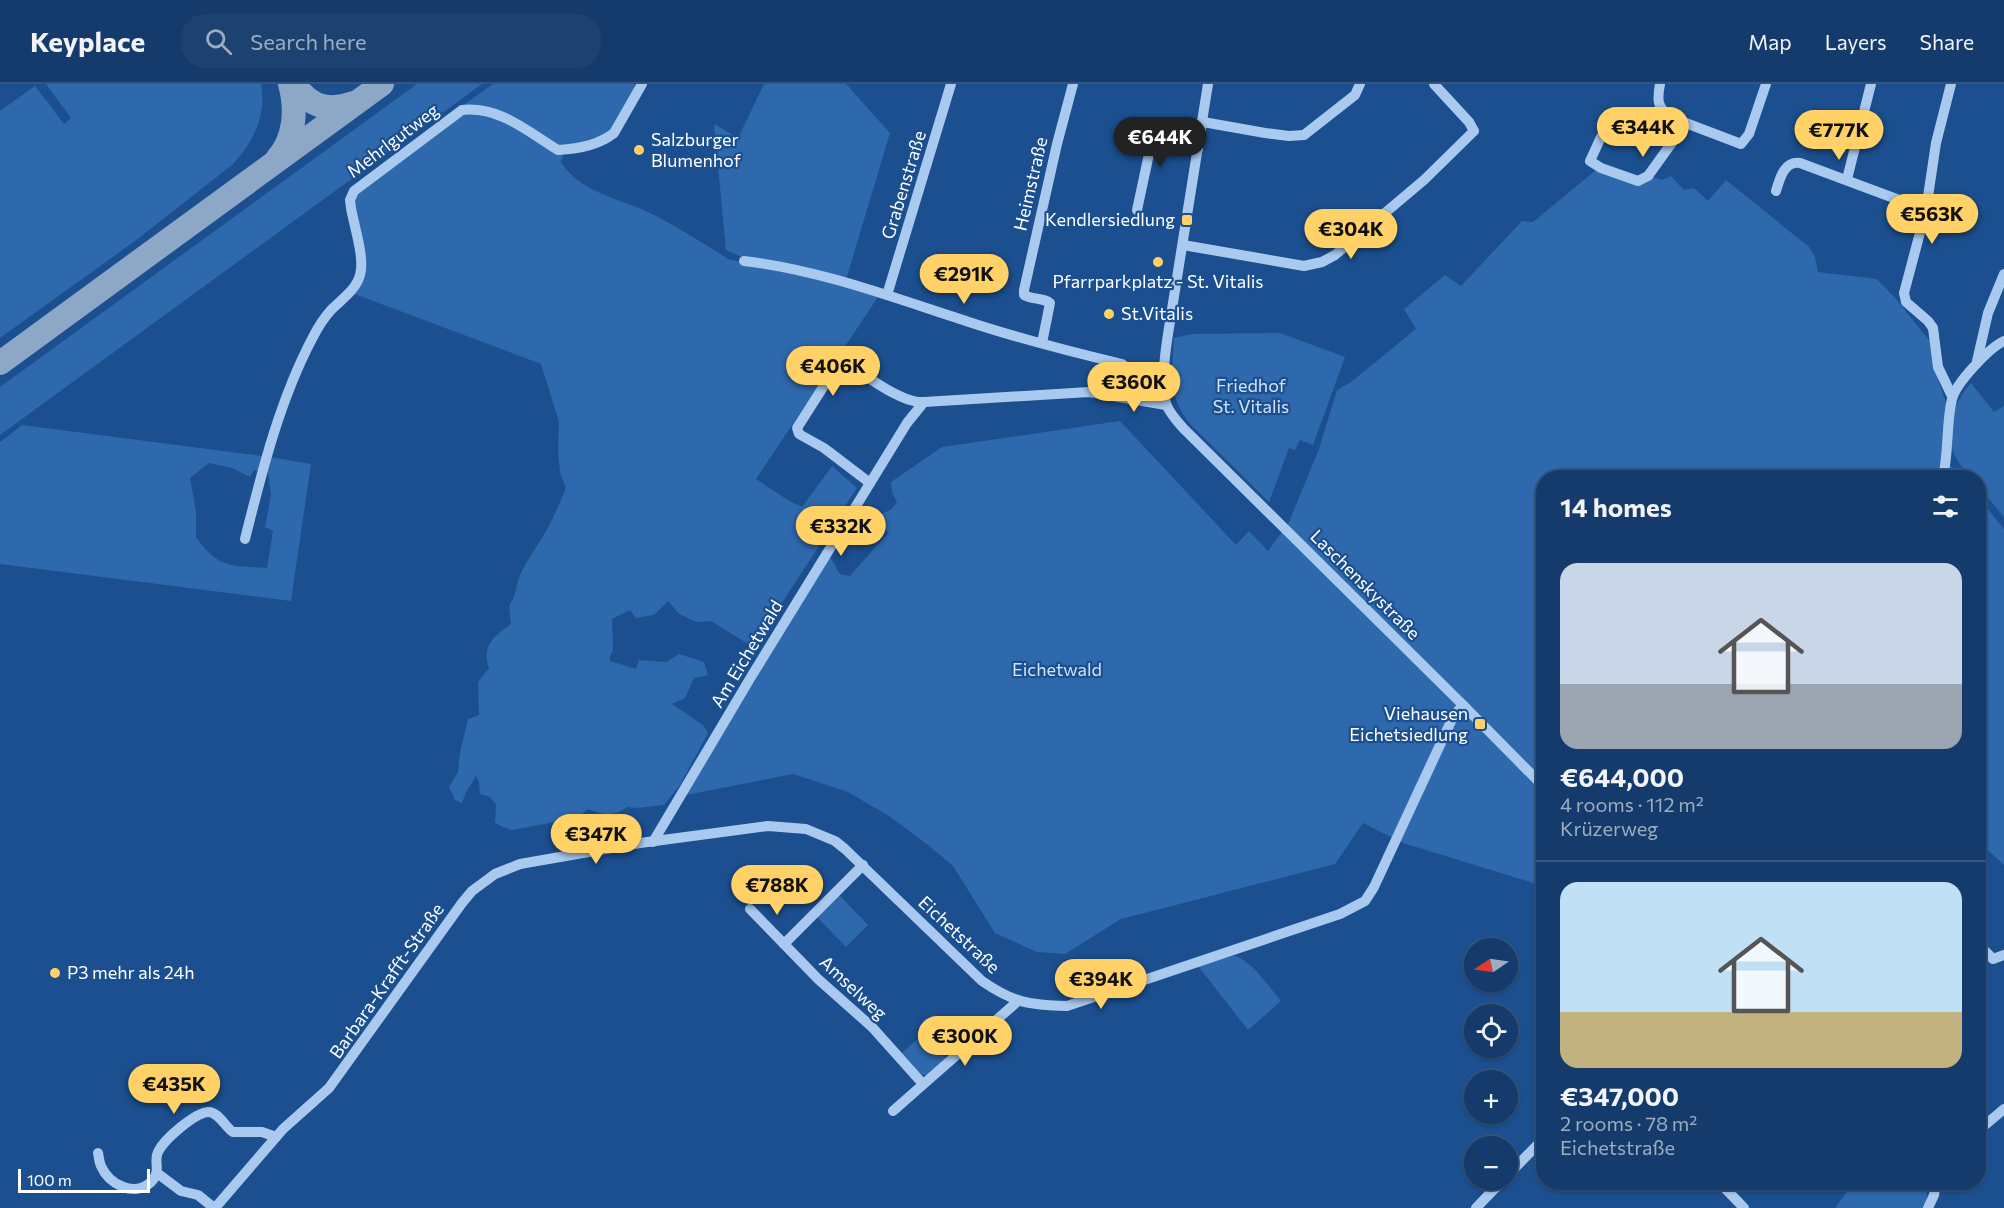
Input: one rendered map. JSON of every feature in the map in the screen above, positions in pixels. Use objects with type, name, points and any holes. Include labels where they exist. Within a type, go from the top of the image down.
[{"type":"street","name":"Mehrlgutweg","points":[[245,539],[285,399],[300,364],[324,319],[351,291],[359,279],[361,262],[350,200],[354,190],[462,110],[477,110],[509,119],[558,150],[590,145],[614,133],[642,84]]},
{"type":"street","name":"Grabenstraße","points":[[887,295],[951,84]]},
{"type":"street","name":"Heimstraße","points":[[1042,343],[1050,303],[1046,300],[1027,297],[1024,295],[1024,290],[1073,84]]},
{"type":"street","points":[[870,483],[824,448],[800,434],[797,428],[841,359],[909,401],[1001,399],[1089,392],[1166,405],[1166,345],[1208,84]]},
{"type":"street","points":[[1660,84],[1658,103],[1661,110],[1670,117],[1741,144],[1749,134],[1766,84]]},
{"type":"street","points":[[1847,179],[1870,84]]},
{"type":"street","points":[[1951,84],[1936,143],[1926,210],[1904,293],[1906,302],[1933,328],[1938,367],[1952,396]]},
{"type":"street","points":[[1203,122],[1265,133],[1304,135],[1355,95],[1357,86]]},
{"type":"street","points":[[1183,245],[1304,266],[1322,262],[1335,255],[1424,180],[1474,131],[1439,86]]},
{"type":"street","points":[[1600,137],[1590,161],[1601,168],[1638,181],[1648,176],[1686,123]]},
{"type":"street","points":[[1137,210],[1152,140],[1198,149]]},
{"type":"street","points":[[1776,191],[1786,167],[1795,163],[1847,179],[1961,221]]},
{"type":"street","points":[[744,261],[782,266],[1125,366],[1131,376],[1131,398]]},
{"type":"street","points":[[1977,362],[1988,313],[2004,274]]},
{"type":"street","points":[[1945,470],[1952,396],[1977,362],[1996,344],[2004,341]]},
{"type":"street","name":"Am Eichetwald","points":[[653,842],[870,483],[907,423],[924,402]]},
{"type":"street","name":"Laschenskystraße","points":[[1166,405],[1184,429],[1536,779]]},
{"type":"street","name":"Eichetstraße","points":[[535,861],[768,826],[806,830],[835,841],[863,865],[982,981],[1001,995],[1038,1005],[1067,1006],[1340,914],[1365,901],[1374,887],[1453,717],[1463,705]]},
{"type":"street","name":"Barbara-Krafft-Straße","points":[[157,1173],[181,1191],[198,1195],[215,1208],[291,1121],[324,1094],[422,956],[472,891],[495,874],[535,861]]},
{"type":"street","points":[[784,944],[863,865]]},
{"type":"street","name":"Amselweg","points":[[750,909],[818,979],[872,1027],[923,1084]]},
{"type":"street","points":[[1986,951],[1993,958],[2004,956]]},
{"type":"street","points":[[893,1111],[1018,1001]]},
{"type":"street","points":[[1986,1124],[2004,1109]]},
{"type":"street","points":[[98,1153],[102,1168],[113,1180],[123,1188],[134,1190],[150,1183],[157,1173],[157,1155],[160,1148],[194,1118],[205,1113],[214,1113],[233,1132],[262,1131],[276,1137]]},
{"type":"street","points":[[1518,1165],[1536,1146]]},
{"type":"street","points":[[1476,1208],[1493,1190]]},
{"type":"street","points":[[1727,1190],[1744,1208]]},
{"type":"street","points":[[1928,1208],[1935,1190]]},
{"type":"green space","points":[[46,84],[261,84],[262,107],[252,138],[232,165],[135,241],[0,338],[0,111],[35,86],[64,124],[71,118]]},
{"type":"green space","points":[[417,84],[482,84],[0,435],[0,387]]},
{"type":"green space","points":[[493,84],[635,84],[612,130],[604,135],[566,146],[561,162],[569,173],[602,194],[652,214],[728,259],[779,267],[878,297],[756,479],[802,507],[832,466],[857,488],[753,647],[711,621],[697,622],[679,614],[668,601],[654,615],[636,618],[630,610],[612,619],[613,651],[610,661],[636,669],[639,660],[666,662],[679,654],[704,662],[708,675],[694,678],[685,698],[672,704],[703,725],[708,733],[680,785],[664,805],[627,807],[608,814],[588,809],[577,818],[512,830],[495,822],[496,805],[490,797],[480,794],[476,776],[462,803],[455,800],[449,787],[458,772],[468,719],[479,715],[478,682],[489,668],[488,648],[494,637],[511,624],[509,606],[520,576],[549,526],[566,488],[560,473],[559,422],[541,364],[352,293],[359,285],[353,214],[355,192]]},
{"type":"green space","points":[[764,84],[846,84],[890,133],[846,280],[747,259],[726,250],[714,124],[738,138]]},
{"type":"green space","name":"Eichetwald","points":[[1596,170],[1640,185],[1650,176],[1662,180],[1671,176],[1684,190],[1694,188],[1708,201],[1726,180],[1809,247],[1815,257],[1818,272],[1877,279],[1936,349],[1938,380],[1948,408],[1943,461],[1956,470],[1536,470],[1536,884],[1403,843],[1363,823],[1335,864],[1121,919],[1065,954],[1037,952],[995,933],[953,866],[889,816],[848,792],[793,774],[686,795],[830,557],[840,574],[850,576],[888,533],[884,528],[873,526],[876,517],[892,509],[897,502],[892,492],[891,482],[942,447],[1120,421],[1236,545],[1249,531],[1268,551],[1289,522],[1319,449],[1337,390],[1351,382],[1416,329],[1404,309],[1445,275],[1461,286],[1522,221],[1533,222]]},
{"type":"green space","name":"Friedhof St. Vitalis","points":[[1280,333],[1345,357],[1313,445],[1300,440],[1295,450],[1289,448],[1269,502],[1191,425],[1183,414],[1175,394],[1172,363],[1174,338],[1193,334]]},
{"type":"green space","points":[[1971,383],[1994,412],[2004,406],[2004,517],[1986,495],[1986,470],[1965,470],[1954,454],[1950,435],[1952,416]]},
{"type":"green space","points":[[22,425],[311,464],[291,601],[0,564],[0,442]],"holes":[[[209,463],[232,468],[250,477],[254,470],[268,472],[271,495],[265,527],[273,531],[267,568],[244,567],[219,560],[211,555],[196,537],[196,512],[190,478]]]},
{"type":"green space","points":[[1986,507],[2004,529],[2004,865],[1986,848]]},
{"type":"green space","points":[[839,895],[868,925],[846,947],[817,917]]},
{"type":"green space","points":[[1233,956],[1252,967],[1281,1001],[1248,1030],[1198,966]]},
{"type":"green space","points":[[924,1033],[947,1059],[926,1075],[922,1075],[902,1053]]},
{"type":"green space","points":[[1848,1190],[1926,1190],[1927,1200],[1924,1208],[1835,1208]]},
{"type":"taxiway","points":[[277,159],[288,142],[293,124],[290,84]]},
{"type":"taxiway","points":[[294,84],[307,98],[320,106],[336,107],[354,103]]},
{"type":"taxiway","points":[[0,363],[382,84]]},
{"type":"place","name":"Salzburger Blumenhof","points":[[639,150]]},
{"type":"place","name":"Kendlersiedlung","points":[[1187,220]]},
{"type":"place","name":"Pfarrparkplatz - St. Vitalis","points":[[1158,262]]},
{"type":"place","name":"St.Vitalis","points":[[1109,314]]},
{"type":"place","name":"Viehausen Eichetsiedlung","points":[[1480,724]]},
{"type":"place","name":"P3 mehr als 24h","points":[[55,973]]}]
